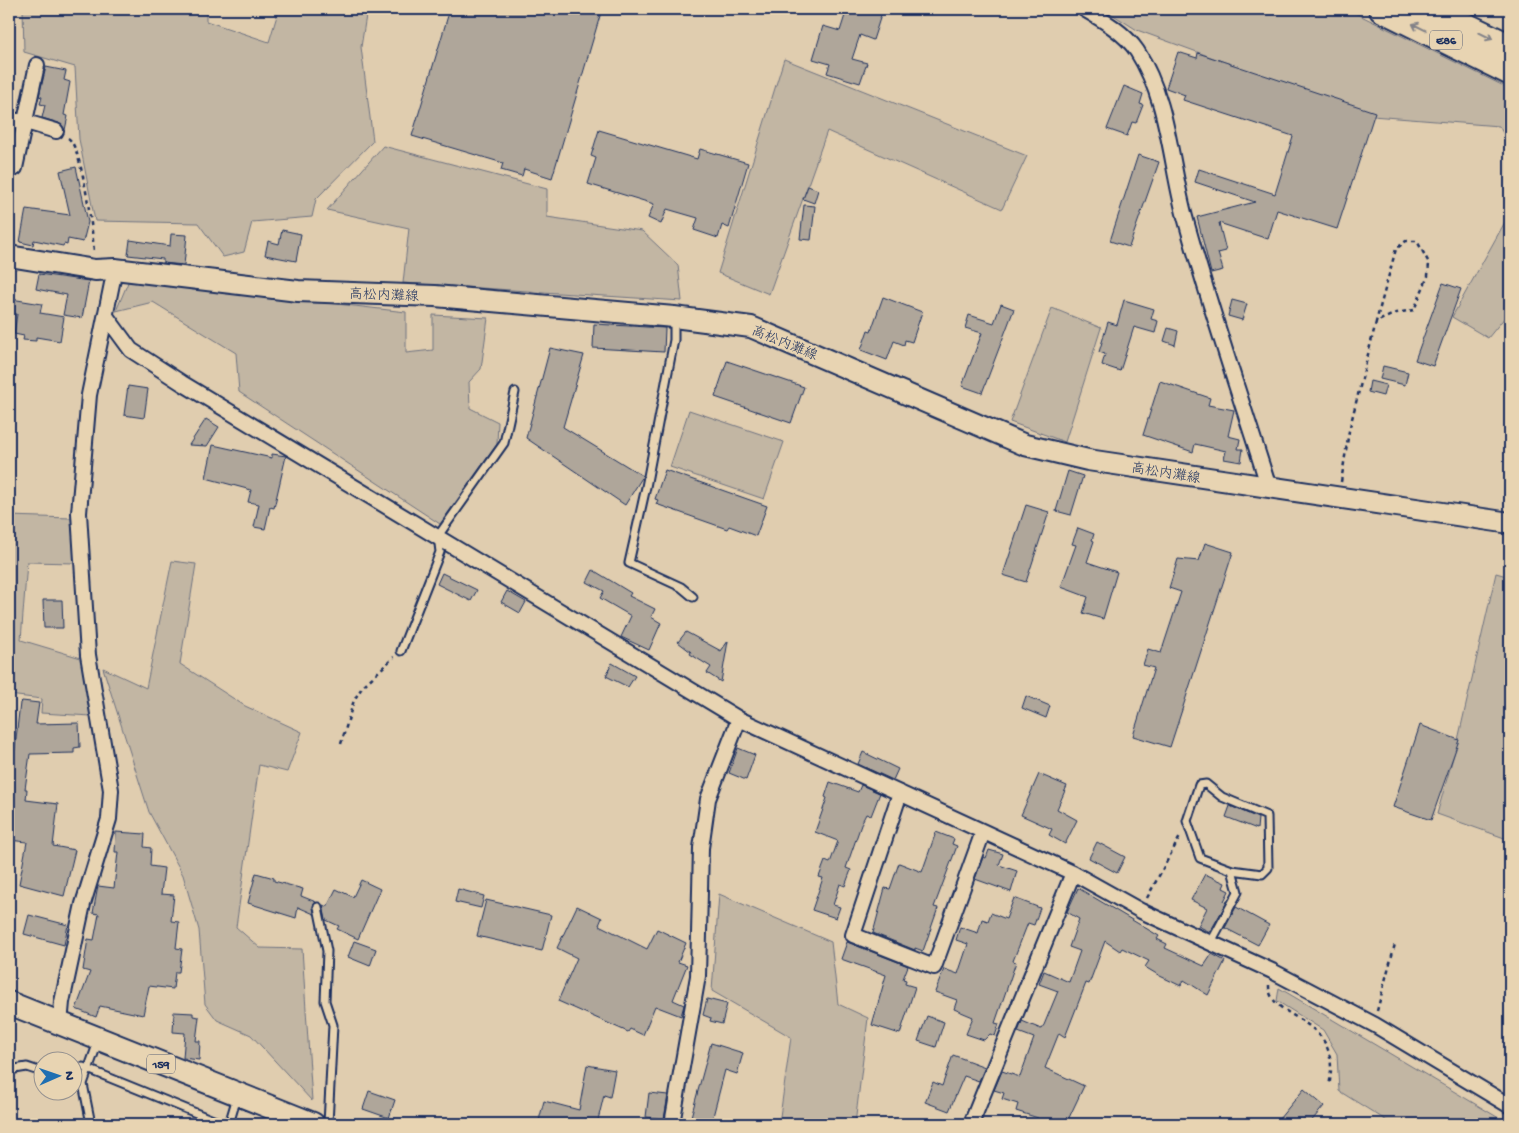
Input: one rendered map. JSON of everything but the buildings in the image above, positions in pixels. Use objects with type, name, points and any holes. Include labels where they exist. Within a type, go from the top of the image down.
[{"type":"highway","name":"E86","points":[[1382,9],[1510,72]]},
{"type":"highway","name":"E86","points":[[1431,9],[1510,47]]},
{"type":"highway","name":"159","points":[[9,1003],[313,1124]]},
{"type":"main road","name":"高松内灘線","points":[[9,256],[95,270],[115,269],[298,291],[435,296],[674,317],[751,327],[1025,445],[1088,460],[1510,523]]},
{"type":"street","points":[[1084,9],[1109,24],[1136,50],[1151,79],[1171,138],[1187,224],[1269,488]]},
{"type":"street","points":[[9,167],[15,168],[37,65]]},
{"type":"street","points":[[9,120],[26,122],[56,131]]},
{"type":"street","points":[[60,1024],[62,1002],[82,904],[109,819],[111,790],[88,655],[79,513],[89,395],[115,269]]},
{"type":"street","points":[[106,316],[130,350],[739,719],[1073,873],[1140,911],[1272,971],[1375,1025],[1510,1106]]},
{"type":"street","points":[[672,1124],[698,976],[701,848],[708,799],[739,719]]},
{"type":"street","points":[[900,793],[853,935],[934,967],[983,832]]},
{"type":"street","points":[[972,1124],[1073,873]]},
{"type":"lane","points":[[674,317],[674,340],[629,563],[681,587],[693,597]]},
{"type":"lane","points":[[401,651],[440,552],[438,536],[504,443],[515,392]]},
{"type":"lane","points":[[1206,784],[1222,797],[1267,816],[1268,868],[1262,874],[1232,870],[1200,858],[1187,821],[1199,785],[1206,784]]},
{"type":"lane","points":[[1210,944],[1238,892],[1232,870]]},
{"type":"lane","points":[[318,907],[327,951],[325,1000],[333,1025],[328,1124]]},
{"type":"lane","points":[[91,1124],[83,1084],[99,1040]]},
{"type":"lane","points":[[82,1066],[223,1124]]},
{"type":"lane","points":[[9,1070],[27,1067],[32,1069]]},
{"type":"lane","points":[[229,1124],[238,1095]]},
{"type":"path","points":[[56,131],[71,139],[78,155],[92,224],[95,270]]},
{"type":"path","points":[[1338,498],[1349,430],[1376,322],[1396,250],[1406,241],[1417,241],[1429,262],[1428,276],[1414,310],[1396,313],[1376,322]]},
{"type":"path","points":[[341,744],[354,700],[363,686],[401,651]]},
{"type":"path","points":[[1140,911],[1187,821]]},
{"type":"path","points":[[1375,1025],[1381,991],[1396,944]]},
{"type":"path","points":[[1272,971],[1268,987],[1277,1006],[1316,1030],[1324,1040],[1330,1055],[1332,1072],[1329,1086]]},
{"type":"shaded area","points":[[23,9],[206,9],[206,21],[269,42],[279,9],[367,9],[361,47],[373,141],[316,199],[312,217],[252,222],[244,252],[223,257],[198,223],[95,221],[79,139],[75,67],[24,52]]},
{"type":"shaded area","points":[[1104,9],[1347,9],[1510,89],[1510,145],[1499,126],[1372,116],[1137,30]]},
{"type":"shaded area","points":[[784,59],[1027,156],[1002,209],[827,131],[769,294],[718,273]]},
{"type":"shaded area","points":[[383,146],[547,189],[547,217],[642,231],[678,265],[682,301],[403,283],[409,228],[327,210]]},
{"type":"shaded area","points":[[1510,213],[1510,311],[1488,338],[1452,317]]},
{"type":"shaded area","points":[[129,280],[406,312],[406,353],[433,350],[433,315],[488,318],[481,369],[469,382],[470,408],[498,422],[497,444],[440,524],[239,392],[236,353],[153,302],[116,311]]},
{"type":"shaded area","points":[[1052,308],[1101,328],[1065,442],[1010,422]]},
{"type":"shaded area","points":[[689,410],[784,442],[764,499],[670,467]]},
{"type":"shaded area","points":[[9,516],[71,518],[75,563],[27,562],[21,640],[81,658],[91,716],[41,713],[42,699],[9,695]]},
{"type":"shaded area","points":[[172,561],[196,564],[180,664],[245,706],[302,732],[287,772],[259,765],[236,927],[260,948],[302,949],[312,1101],[251,1035],[217,1020],[205,1004],[199,930],[183,875],[149,812],[103,668],[146,688]]},
{"type":"shaded area","points":[[1496,573],[1510,577],[1510,840],[1437,814],[1458,740]]},
{"type":"shaded area","points":[[719,894],[831,942],[838,1004],[868,1018],[855,1124],[779,1124],[791,1037],[712,991]]},
{"type":"shaded area","points":[[1279,988],[1509,1124],[1392,1124],[1339,1091],[1337,1054],[1323,1030],[1277,1001]]}]
